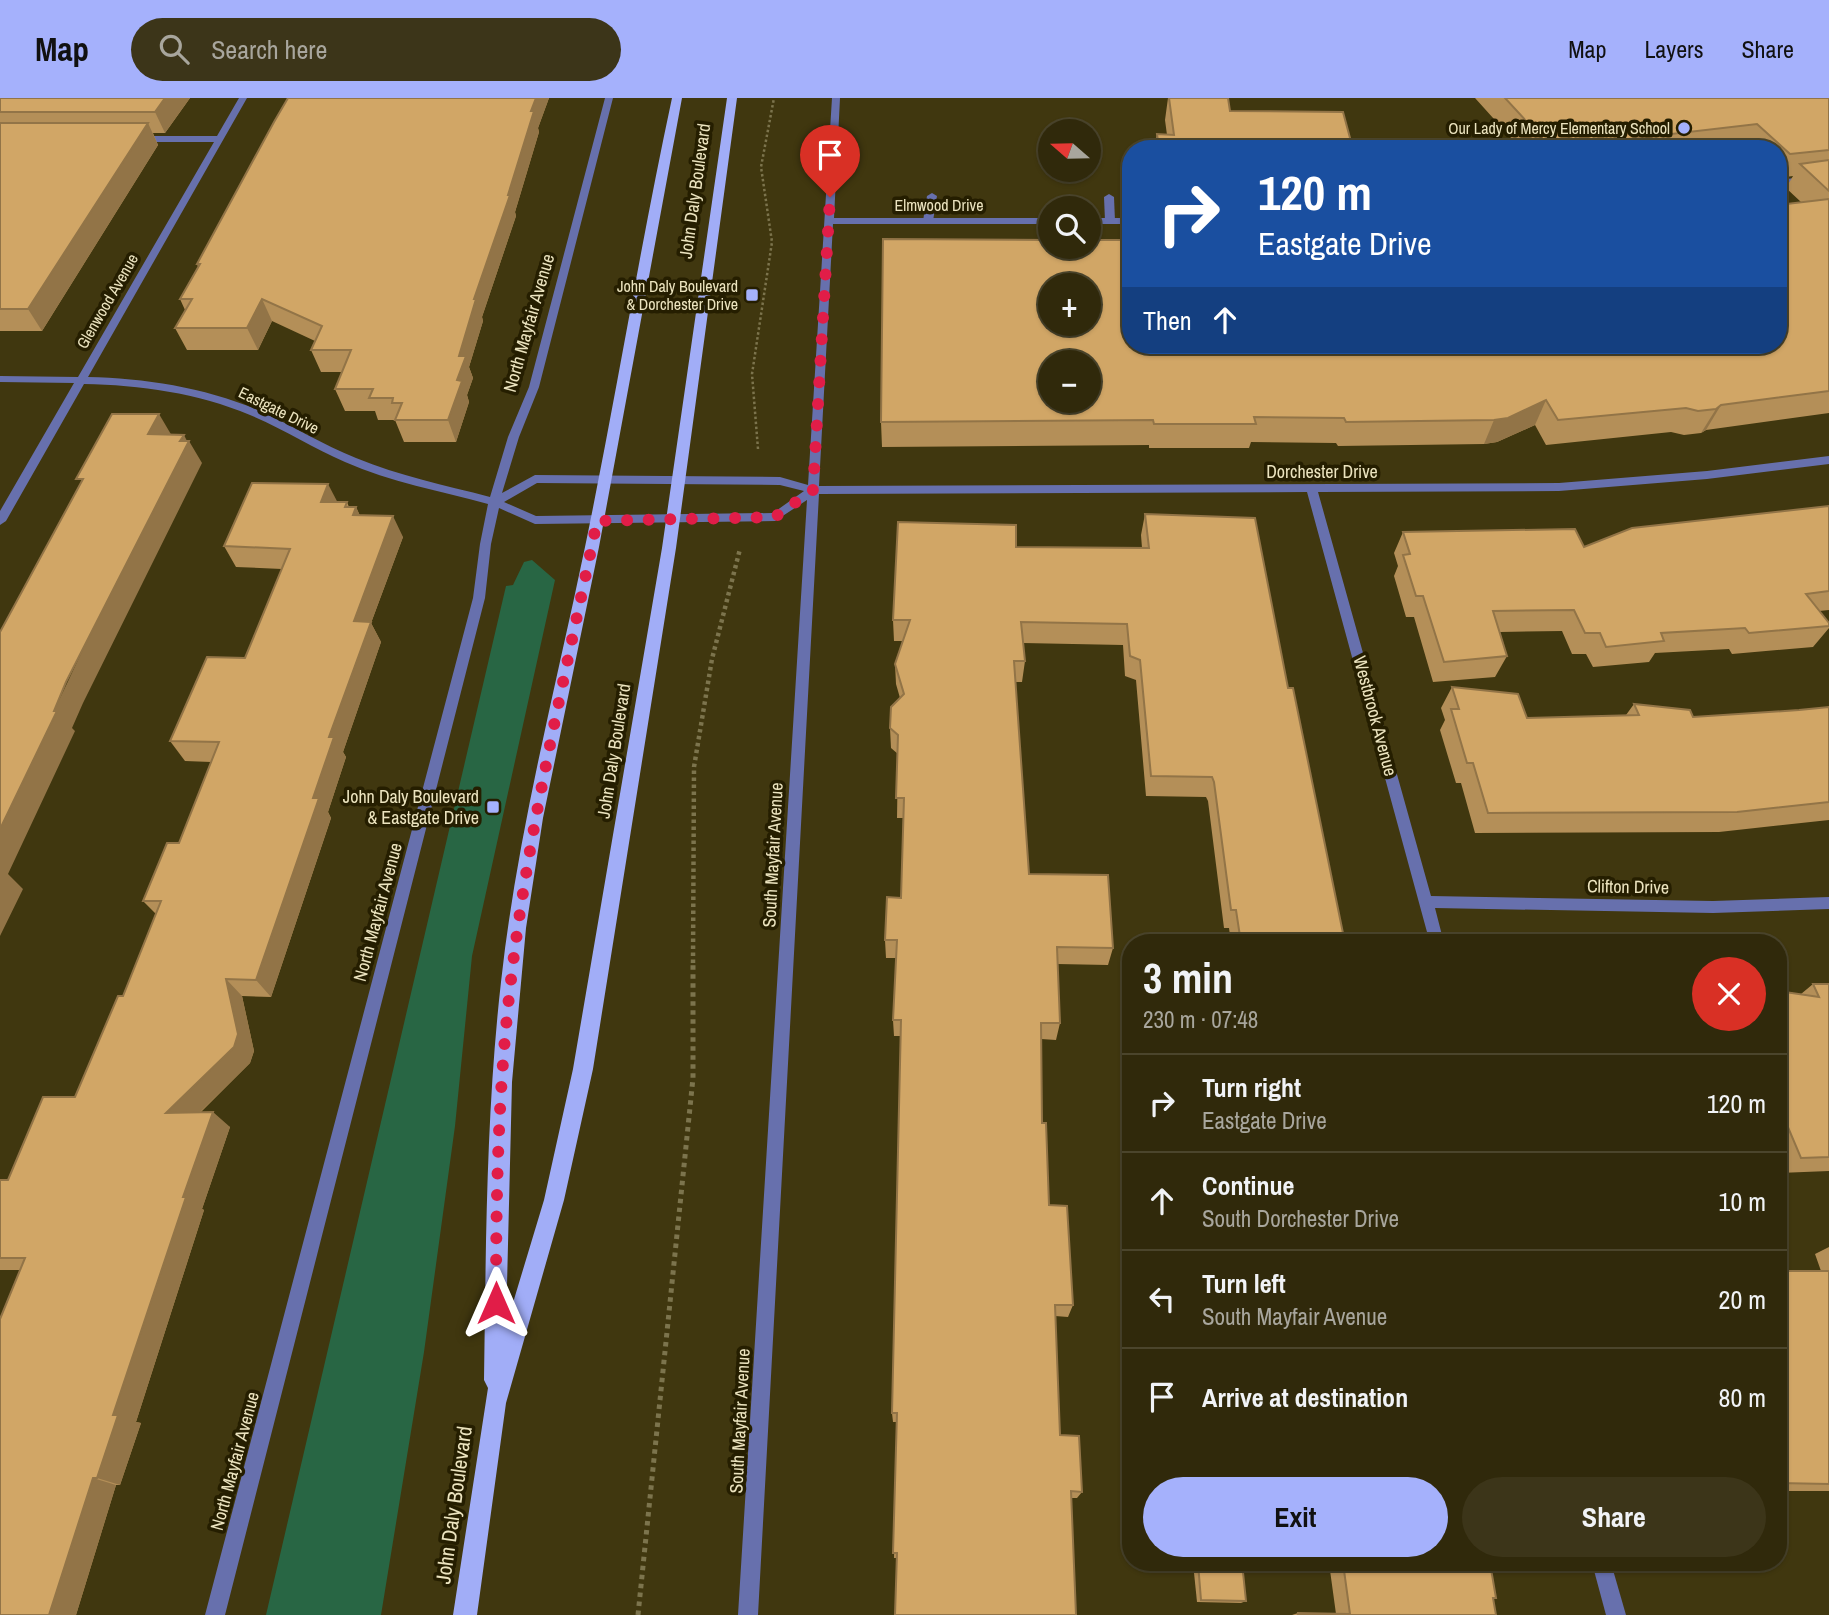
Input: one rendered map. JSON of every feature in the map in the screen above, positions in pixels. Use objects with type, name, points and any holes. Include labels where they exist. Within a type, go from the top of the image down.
[{"type":"main road","name":"John Daly Boulevard","points":[[465,1615],[495,1403],[499,1104],[511,979],[533,832],[597,521],[677,98]]},
{"type":"main road","name":"John Daly Boulevard","points":[[495,1403],[554,1200],[583,1069],[674,518],[732,98]]},
{"type":"street","name":"Glenwood Avenue","points":[[0,521],[243,98]]},
{"type":"street","name":"North Mayfair Avenue","points":[[215,1615],[479,598],[482,561],[495,502],[519,420],[534,387],[609,98]]},
{"type":"street","name":"South Mayfair Avenue","points":[[748,1615],[836,98]]},
{"type":"street","points":[[123,139],[219,139]]},
{"type":"street","points":[[1787,182],[1829,177]]},
{"type":"street","points":[[929,221],[932,196]]},
{"type":"street","points":[[1109,197],[1110,221]]},
{"type":"street","points":[[1101,221],[1122,220]]},
{"type":"street","name":"Elmwood Drive","points":[[828,222],[1038,221]]},
{"type":"street","name":"Eastgate Drive","points":[[0,379],[125,381],[215,398],[255,413],[350,460],[409,480],[495,502],[535,520],[775,517],[813,490]]},
{"type":"street","name":"Dorchester Drive","points":[[679,479],[780,481],[813,490],[1559,487],[1707,475],[1829,460]]},
{"type":"street","points":[[495,502],[535,479],[679,479]]},
{"type":"street","name":"Westbrook Avenue","points":[[1312,490],[1435,934]]},
{"type":"street","name":"Clifton Drive","points":[[1426,902],[1713,907],[1829,903]]},
{"type":"street","points":[[1604,1571],[1616,1615]]},
{"type":"path","points":[[747,451],[758,450],[752,374],[772,242],[761,167],[774,98]]},
{"type":"path","points":[[638,1615],[693,1078],[694,767],[712,659],[740,549],[729,549]]},
{"type":"green space","points":[[532,560],[555,580],[472,956],[455,1126],[424,1352],[381,1615],[266,1615],[506,586],[513,585],[524,562]]},
{"type":"building","points":[[0,98],[165,98],[155,112],[0,112]]},
{"type":"building","points":[[288,98],[536,98],[510,195],[474,299],[459,356],[466,356],[457,380],[462,381],[448,420],[395,420],[402,403],[392,403],[393,398],[369,398],[373,389],[335,389],[351,350],[311,350],[322,326],[262,299],[247,328],[175,328],[192,299],[180,299],[200,264],[197,264]]},
{"type":"building","points":[[1169,98],[1228,98],[1230,111],[1343,112],[1351,140],[1158,140],[1157,134],[1174,135]]},
{"type":"building","points":[[1505,98],[1829,98],[1829,150],[1790,154],[1787,151],[1787,140],[1775,140],[1757,124],[1620,140],[1544,140]]},
{"type":"building","points":[[0,123],[148,123],[28,309],[0,309]]},
{"type":"building","points":[[1829,160],[1829,191],[1800,164]]},
{"type":"building","points":[[1829,199],[1829,391],[1721,405],[1716,409],[1698,411],[1686,408],[1558,420],[1546,400],[1508,418],[1494,420],[1346,422],[1344,418],[1254,417],[1256,424],[1154,424],[1153,420],[881,422],[883,239],[1038,240],[1038,259],[1101,259],[1101,240],[1122,240],[1122,354],[1787,354],[1787,204]]},
{"type":"building","points":[[112,414],[159,414],[148,434],[184,435],[180,441],[189,441],[66,682],[54,711],[57,711],[0,829],[0,632],[83,479],[76,479]]},
{"type":"building","points":[[252,483],[328,484],[321,502],[347,502],[345,507],[356,507],[353,515],[393,516],[354,621],[371,622],[329,737],[334,737],[313,798],[319,798],[256,980],[226,979],[238,1034],[234,1047],[166,1113],[213,1112],[113,1415],[118,1415],[97,1478],[93,1478],[49,1615],[0,1615],[0,1319],[25,1258],[0,1258],[0,1180],[8,1180],[43,1097],[75,1097],[118,996],[123,996],[161,901],[143,901],[167,843],[179,843],[219,742],[170,741],[207,657],[245,658],[290,549],[224,546]]},
{"type":"building","points":[[1829,506],[1829,591],[1806,594],[1829,626],[1749,633],[1745,628],[1661,633],[1664,641],[1606,647],[1600,633],[1585,633],[1574,610],[1493,611],[1507,656],[1444,662],[1423,596],[1416,596],[1403,555],[1410,554],[1403,532],[1575,529],[1584,547],[1632,528]]},
{"type":"building","points":[[1145,514],[1255,518],[1288,688],[1293,688],[1343,934],[1240,934],[1236,910],[1231,910],[1212,777],[1151,776],[1140,660],[1130,656],[1127,624],[1021,622],[1025,661],[1014,661],[1029,874],[1108,875],[1113,948],[1057,947],[1060,1023],[1041,1023],[1042,1123],[1046,1123],[1049,1205],[1067,1206],[1073,1305],[1055,1305],[1060,1435],[1079,1436],[1082,1492],[1071,1491],[1076,1615],[895,1615],[897,1553],[893,1553],[897,1413],[892,1413],[901,1020],[893,1020],[897,940],[885,940],[887,897],[901,898],[904,798],[896,798],[898,735],[890,728],[891,707],[904,694],[895,664],[910,620],[893,620],[898,522],[1016,525],[1016,547],[1149,548]]},
{"type":"building","points":[[1452,687],[1518,694],[1527,718],[1639,715],[1634,704],[1690,710],[1693,717],[1829,707],[1829,802],[1737,812],[1488,813],[1473,763],[1467,763],[1451,709],[1459,709]]},
{"type":"building","points":[[1813,984],[1829,984],[1829,1157],[1801,1158],[1787,1125],[1787,992],[1819,997]]},
{"type":"building","points":[[1787,1271],[1829,1271],[1829,1484],[1787,1483]]},
{"type":"building","points":[[1199,1571],[1243,1571],[1246,1601],[1201,1600]]},
{"type":"building","points":[[1344,1571],[1491,1571],[1496,1615],[1298,1615],[1298,1613],[1350,1614]]},
{"type":"place","name":"Our Lady of Mercy Elementary School","points":[[1684,128]]},
{"type":"place","name":"John Daly Boulevard & Dorchester Drive","points":[[752,295]]},
{"type":"place","name":"John Daly Boulevard & Eastgate Drive","points":[[493,807]]},
{"type":"route","points":[[496,1303],[499,1104],[511,979],[533,832],[597,521],[775,517],[813,490],[830,197]]}]
